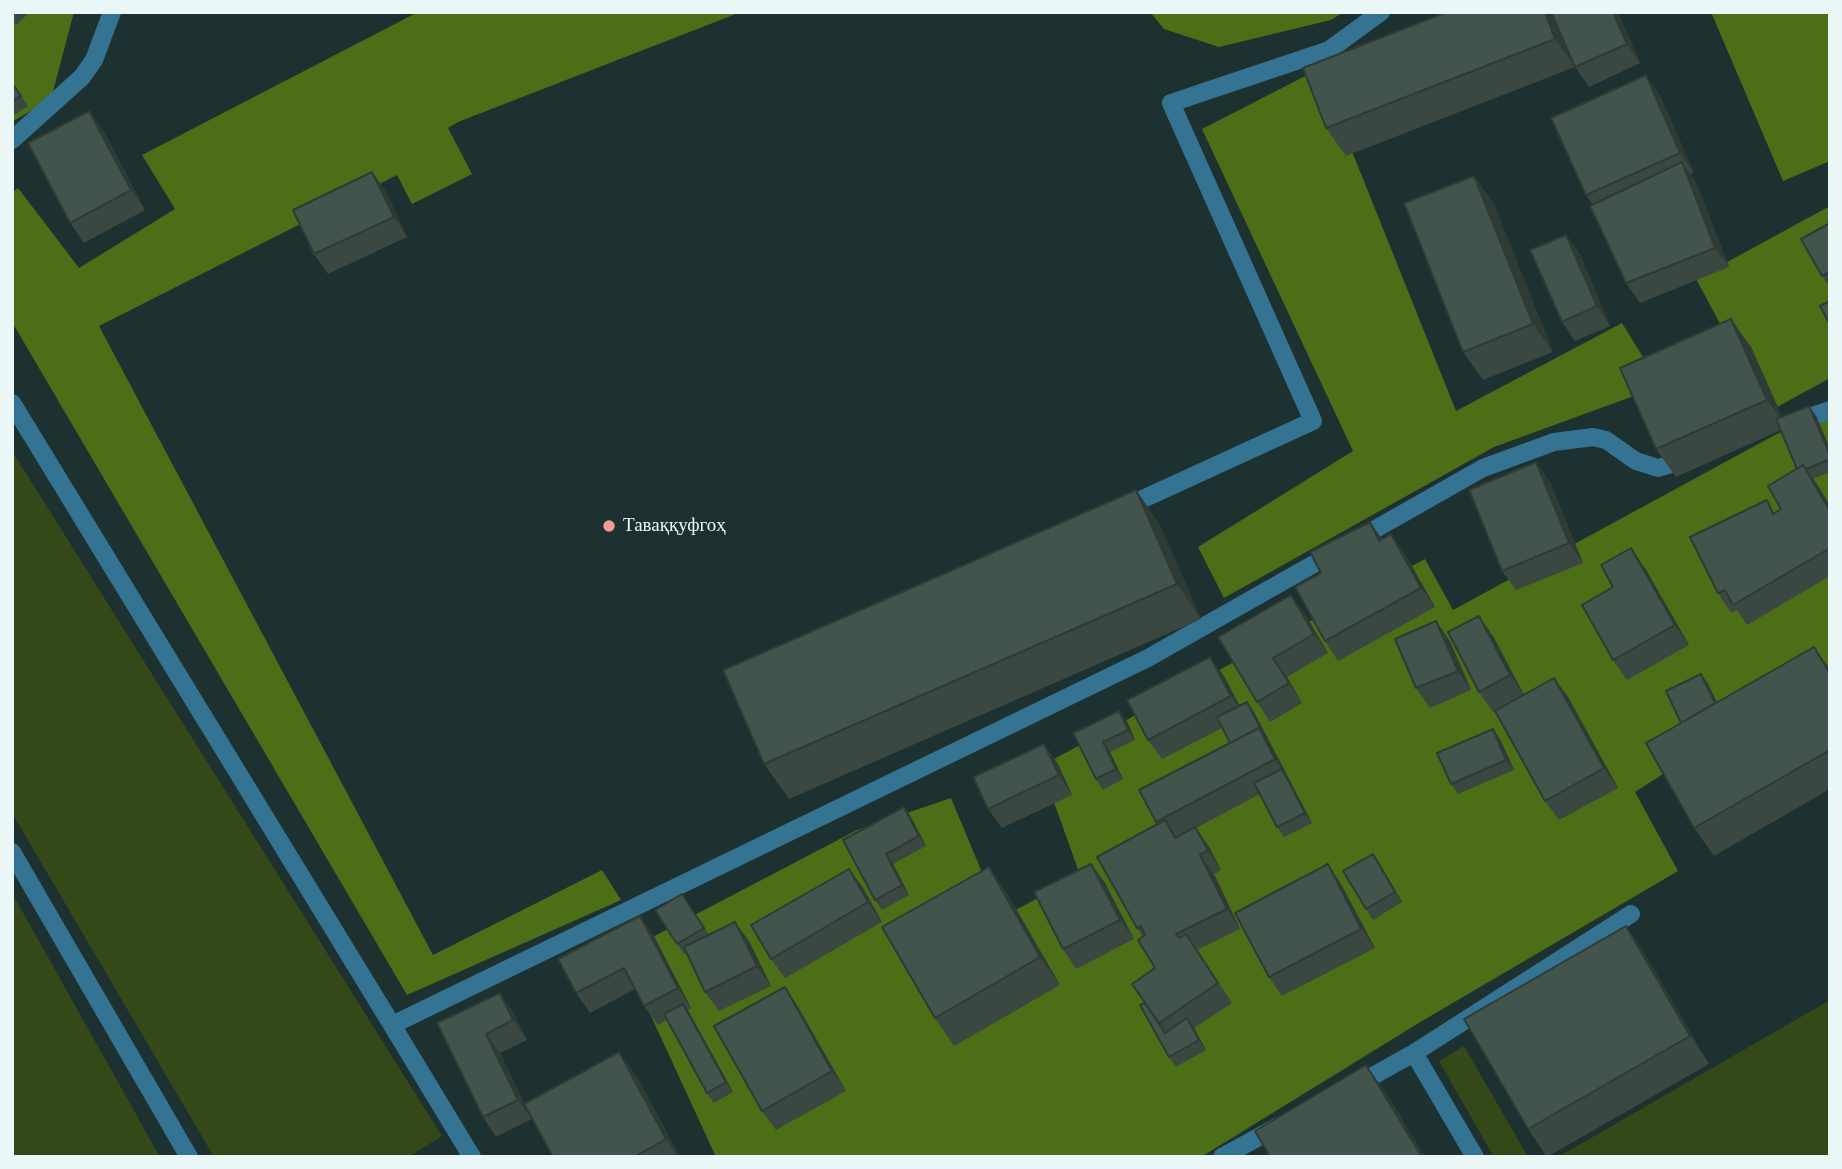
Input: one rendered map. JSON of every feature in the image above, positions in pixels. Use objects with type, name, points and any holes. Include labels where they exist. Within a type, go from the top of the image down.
[{"type":"street","points":[[12,140],[82,78],[94,60],[112,12]]},
{"type":"street","points":[[1111,513],[1313,421],[1171,103],[1329,50],[1381,12]]},
{"type":"street","points":[[12,403],[472,1157]]},
{"type":"street","points":[[1780,427],[1830,410]]},
{"type":"street","points":[[391,1025],[1148,658],[1483,468],[1554,442],[1577,438],[1606,440],[1636,461],[1658,468],[1706,453]]},
{"type":"street","points":[[12,852],[189,1157]]},
{"type":"street","points":[[1341,1094],[1414,1053],[1631,914]]},
{"type":"street","points":[[1414,1053],[1475,1157]]},
{"type":"street","points":[[1222,1157],[1293,1119]]},
{"type":"green space","points":[[12,12],[74,12],[51,99],[12,122]]},
{"type":"green space","points":[[418,12],[741,12],[458,122],[448,128],[472,174],[412,204],[397,175],[99,326],[433,955],[602,870],[621,900],[407,995],[12,322],[12,193],[18,188],[79,268],[175,209],[142,155]]},
{"type":"green space","points":[[1150,12],[1344,12],[1331,20],[1219,47],[1164,29]]},
{"type":"green space","points":[[1711,12],[1830,12],[1830,161],[1783,181]]},
{"type":"green space","points":[[1319,69],[1456,411],[1622,323],[1661,386],[1494,447],[1224,598],[1198,547],[1353,451],[1202,129]]},
{"type":"green space","points":[[1830,206],[1830,378],[1768,412],[1696,279]]},
{"type":"green space","points":[[1830,409],[1830,666],[1635,792],[1678,871],[1422,1021],[1201,1157],[716,1157],[622,953],[857,830],[951,798],[1001,918],[1080,875],[1041,766],[1425,559],[1453,610],[1773,436]]},
{"type":"green space","points":[[12,451],[442,1136],[408,1157],[214,1157],[12,813]]},
{"type":"green space","points":[[12,893],[160,1157],[12,1157]]},
{"type":"green space","points":[[1830,1000],[1830,1157],[1558,1157]]},
{"type":"green space","points":[[1464,1046],[1528,1157],[1494,1157],[1439,1061]]},
{"type":"building","points":[[1447,12],[1545,12],[1555,39],[1326,128],[1303,68]]},
{"type":"building","points":[[1551,12],[1613,12],[1627,44],[1575,67]]},
{"type":"building","points":[[1646,75],[1680,153],[1586,195],[1551,118]]},
{"type":"building","points":[[12,83],[21,96],[12,101]]},
{"type":"building","points":[[89,111],[131,190],[70,223],[28,143]]},
{"type":"building","points":[[1682,162],[1715,248],[1626,283],[1590,206]]},
{"type":"building","points":[[372,172],[394,217],[314,254],[293,210]]},
{"type":"building","points":[[1474,176],[1533,324],[1463,352],[1404,203]]},
{"type":"building","points":[[1830,223],[1830,272],[1822,276],[1801,239]]},
{"type":"building","points":[[1566,235],[1597,306],[1562,322],[1530,250]]},
{"type":"building","points":[[1830,301],[1830,325],[1820,306]]},
{"type":"building","points":[[1731,319],[1767,400],[1656,449],[1620,368]]},
{"type":"building","points":[[1809,406],[1830,459],[1806,469],[1803,465],[1797,469],[1776,419]]},
{"type":"building","points":[[1536,462],[1569,543],[1502,571],[1469,490]]},
{"type":"building","points":[[1803,465],[1830,511],[1830,548],[1733,605],[1725,590],[1718,593],[1690,537],[1767,500],[1773,514],[1781,509],[1768,486]]},
{"type":"building","points":[[1136,490],[1177,584],[764,764],[723,670]]},
{"type":"building","points":[[1370,522],[1379,541],[1391,534],[1421,588],[1325,641],[1295,587],[1321,573],[1310,552]]},
{"type":"building","points":[[1631,548],[1675,625],[1613,660],[1582,605],[1613,587],[1601,565]]},
{"type":"building","points":[[1291,595],[1314,634],[1273,658],[1289,683],[1257,702],[1218,637]]},
{"type":"building","points":[[1479,616],[1510,675],[1479,692],[1448,632]]},
{"type":"building","points":[[1436,621],[1458,671],[1416,688],[1395,639]]},
{"type":"building","points":[[1814,647],[1830,674],[1830,750],[1694,828],[1646,743]]},
{"type":"building","points":[[1210,657],[1231,696],[1148,740],[1127,700]]},
{"type":"building","points":[[1701,674],[1715,703],[1681,723],[1666,691]]},
{"type":"building","points":[[1554,678],[1604,768],[1545,801],[1495,711]]},
{"type":"building","points":[[1247,702],[1265,737],[1259,728],[1230,743],[1217,717]]},
{"type":"building","points":[[1119,711],[1128,730],[1103,742],[1116,769],[1096,779],[1073,733]]},
{"type":"building","points":[[1259,728],[1275,759],[1156,822],[1139,790]]},
{"type":"building","points":[[1493,729],[1506,760],[1451,784],[1437,753]]},
{"type":"building","points":[[1044,744],[1059,775],[988,809],[973,777]]},
{"type":"building","points":[[1282,769],[1305,813],[1277,827],[1254,783]]},
{"type":"building","points":[[904,807],[919,836],[886,854],[902,885],[875,900],[843,840]]},
{"type":"building","points":[[1165,820],[1175,838],[1195,827],[1208,850],[1200,855],[1227,909],[1176,934],[1179,938],[1186,934],[1218,983],[1159,1023],[1132,984],[1155,968],[1138,940],[1145,935],[1141,926],[1137,928],[1097,857]]},
{"type":"building","points":[[1373,854],[1395,892],[1366,909],[1343,871]]},
{"type":"building","points":[[1091,864],[1120,920],[1063,949],[1034,892]]},
{"type":"building","points":[[1328,864],[1361,929],[1269,977],[1235,913]]},
{"type":"building","points":[[989,867],[1040,957],[935,1018],[882,927]]},
{"type":"building","points":[[849,869],[868,902],[771,959],[751,925]]},
{"type":"building","points":[[682,894],[704,928],[677,944],[655,910]]},
{"type":"building","points":[[640,916],[678,988],[644,1006],[624,968],[576,993],[558,959]]},
{"type":"building","points":[[735,922],[757,966],[705,992],[684,947]]},
{"type":"building","points":[[1626,926],[1690,1036],[1528,1129],[1464,1019]]},
{"type":"building","points":[[785,987],[832,1071],[762,1111],[714,1026]]},
{"type":"building","points":[[500,993],[513,1020],[486,1034],[518,1100],[483,1117],[437,1023]]},
{"type":"building","points":[[1145,1003],[1165,1033],[1187,1018],[1199,1040],[1169,1057],[1140,1005]]},
{"type":"building","points":[[683,1004],[726,1082],[707,1093],[664,1014]]},
{"type":"building","points":[[619,1052],[666,1139],[634,1157],[553,1157],[524,1104]]},
{"type":"building","points":[[1366,1065],[1422,1157],[1270,1157],[1255,1131]]},
{"type":"place","name":"Таваққуфгоҳ","points":[[609,526]]}]
